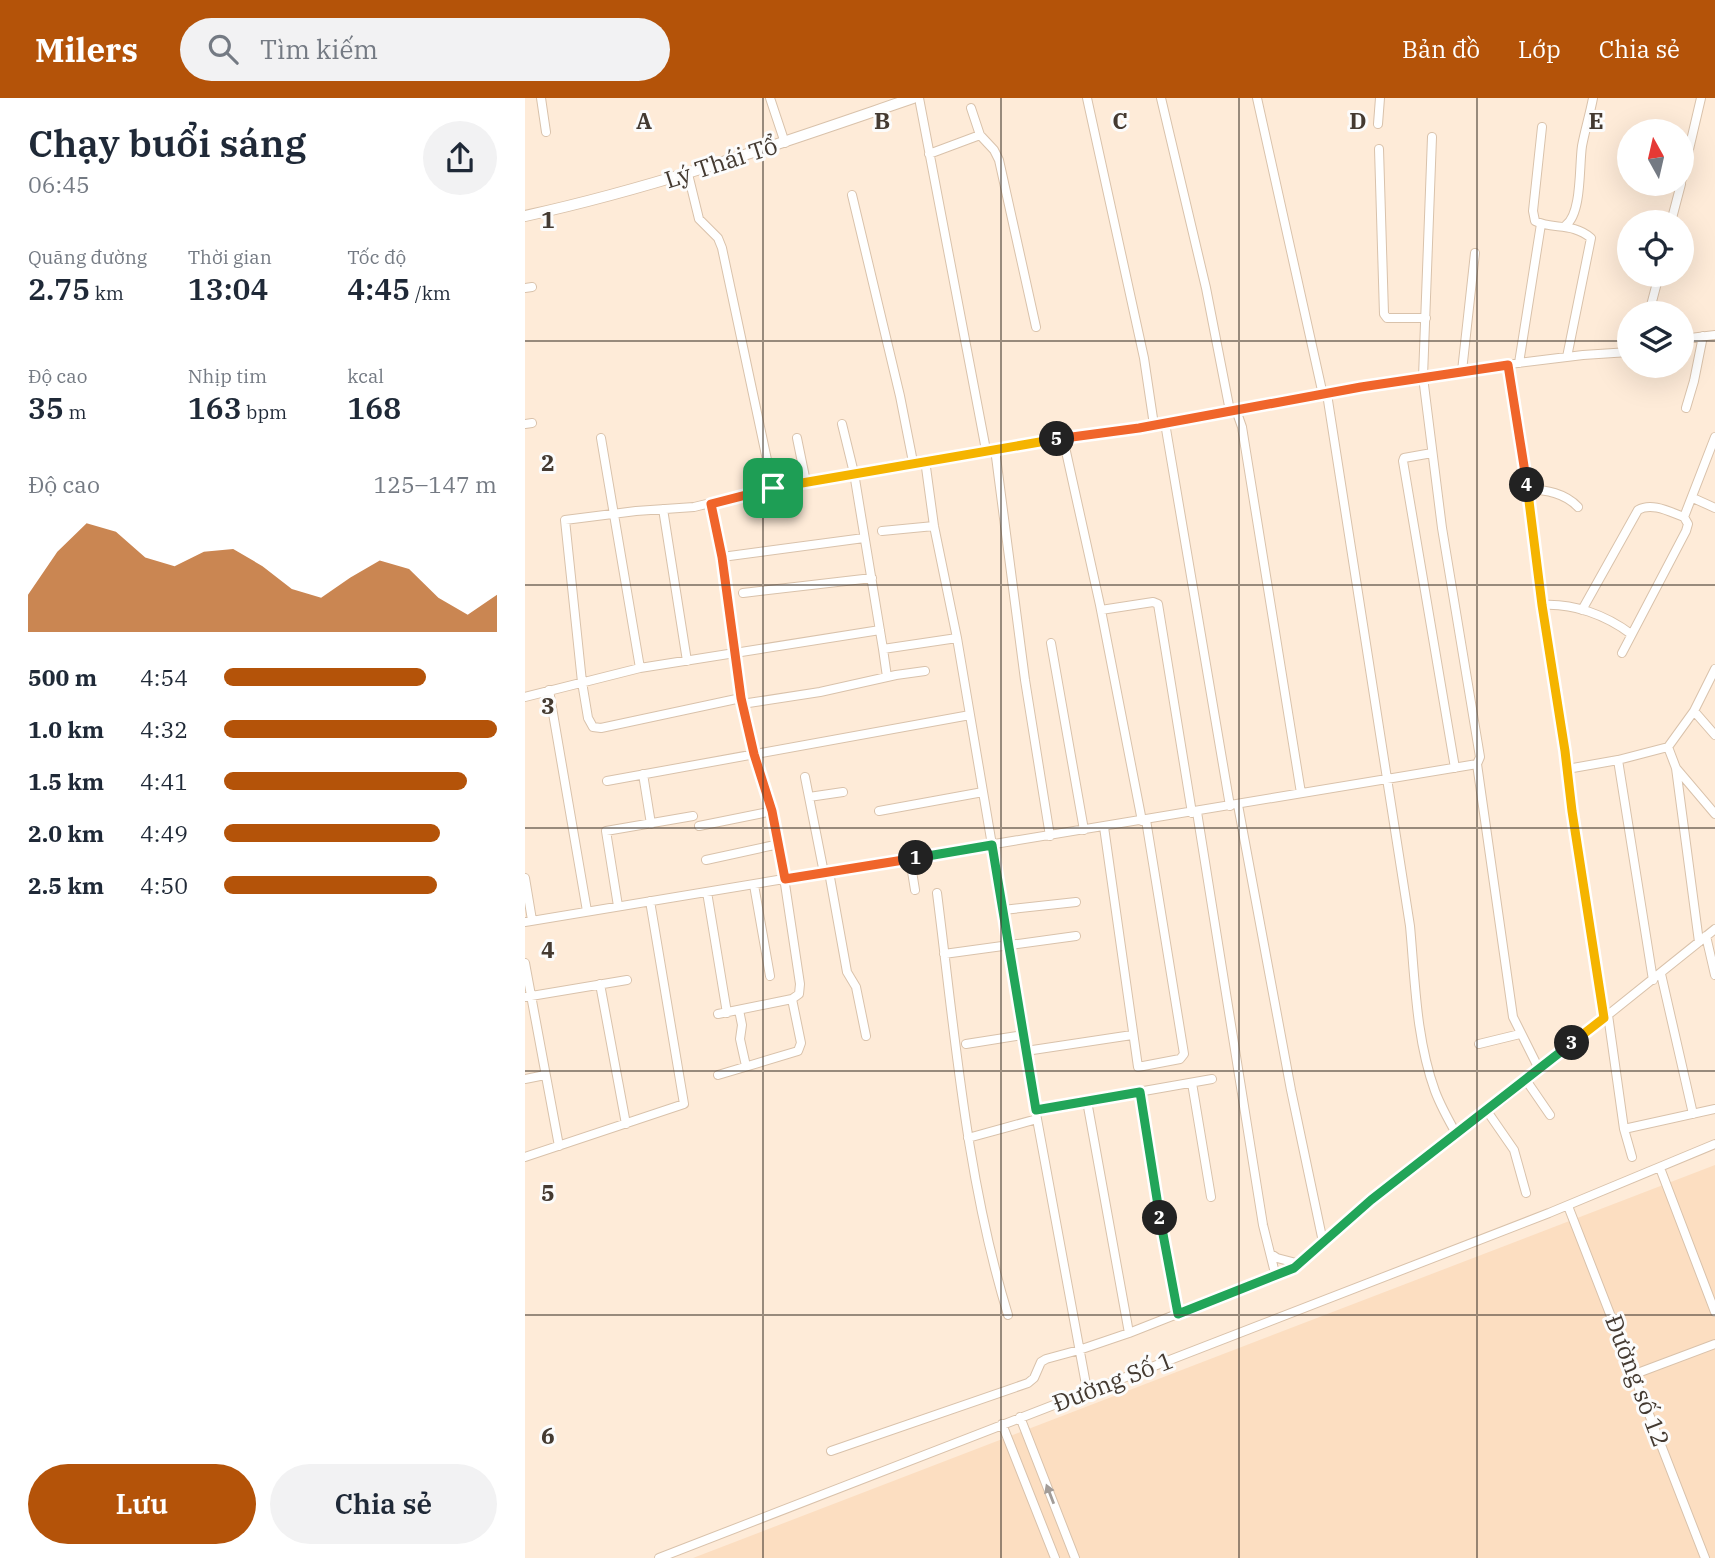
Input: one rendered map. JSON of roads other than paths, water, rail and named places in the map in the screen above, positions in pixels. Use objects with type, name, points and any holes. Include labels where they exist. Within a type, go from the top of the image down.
[{"type":"main road","name":"Lý Thái Tổ","points":[[525,216],[688,174],[785,143],[888,102],[913,98]]},
{"type":"street","points":[[541,98],[546,132]]},
{"type":"street","points":[[770,98],[785,143]]},
{"type":"street","points":[[919,98],[990,449],[1050,836]]},
{"type":"street","points":[[1087,98],[1143,358],[1154,425]]},
{"type":"street","points":[[1161,98],[1233,410],[1242,427],[1301,793]]},
{"type":"street","points":[[1257,98],[1325,394],[1410,926],[1418,1010],[1427,1064],[1438,1100],[1457,1135]]},
{"type":"street","points":[[1378,124],[1380,98]]},
{"type":"street","points":[[1566,225],[1571,221],[1576,204],[1582,146],[1593,98]]},
{"type":"street","points":[[1694,127],[1701,98]]},
{"type":"street","points":[[971,108],[980,135],[999,160],[1036,327]]},
{"type":"street","points":[[1542,127],[1533,211],[1535,221],[1541,224],[1566,225],[1588,234],[1592,244],[1567,357]]},
{"type":"street","points":[[929,153],[980,135]]},
{"type":"street","points":[[1432,137],[1423,377],[1442,528],[1480,757],[1477,764],[1513,1017],[1539,1069]]},
{"type":"street","points":[[1378,149],[1384,314],[1387,318],[1426,318]]},
{"type":"street","points":[[688,174],[699,219],[718,238],[722,248],[773,488]]},
{"type":"street","points":[[852,195],[913,462]]},
{"type":"street","points":[[1519,363],[1541,224]]},
{"type":"street","points":[[1462,371],[1475,253]]},
{"type":"street","points":[[1694,337],[1715,335]]},
{"type":"street","points":[[1686,408],[1703,336]]},
{"type":"street","points":[[925,671],[820,692],[741,701],[601,728],[593,727],[588,718],[582,682],[565,520],[711,504],[773,488],[990,449],[1154,425],[1462,371],[1617,353]]},
{"type":"street","points":[[1508,365],[1567,769],[1624,1129],[1632,1157]]},
{"type":"street","points":[[1165,423],[1234,806],[1323,1242]]},
{"type":"street","points":[[842,424],[854,473],[887,677]]},
{"type":"street","points":[[1684,517],[1715,437]]},
{"type":"street","points":[[601,438],[640,668]]},
{"type":"street","points":[[797,438],[806,482]]},
{"type":"street","points":[[1063,438],[1144,820],[1184,1056],[1180,1059],[1138,1067],[1104,827]]},
{"type":"street","points":[[1433,453],[1404,458],[1403,461],[1455,768]]},
{"type":"street","points":[[925,460],[934,526],[957,638],[1023,1035],[1087,1390]]},
{"type":"street","points":[[1528,489],[1551,492],[1572,500],[1579,507]]},
{"type":"street","points":[[1693,498],[1715,508]]},
{"type":"street","points":[[707,892],[722,1013],[792,999],[799,994],[800,984],[779,844],[741,701],[722,557],[711,504]]},
{"type":"street","points":[[1582,610],[1638,510],[1646,506],[1653,507],[1684,517],[1688,524],[1686,531],[1622,653]]},
{"type":"street","points":[[663,509],[687,661]]},
{"type":"street","points":[[882,531],[934,526]]},
{"type":"street","points":[[722,557],[864,538]]},
{"type":"street","points":[[743,593],[872,578]]},
{"type":"street","points":[[1101,610],[1153,602],[1158,604],[1263,1224],[1276,1277]]},
{"type":"street","points":[[1542,605],[1569,605],[1615,624],[1631,634]]},
{"type":"street","points":[[525,697],[640,668],[880,629]]},
{"type":"street","points":[[883,649],[957,638]]},
{"type":"street","points":[[1051,643],[1084,830]]},
{"type":"street","points":[[1567,769],[1668,747],[1693,711],[1715,669]]},
{"type":"street","points":[[549,690],[587,911]]},
{"type":"street","points":[[1693,711],[1715,735]]},
{"type":"street","points":[[607,781],[970,715]]},
{"type":"street","points":[[1668,747],[1676,768],[1703,939],[1715,975]]},
{"type":"street","points":[[1618,760],[1653,980]]},
{"type":"street","points":[[525,878],[529,921],[1477,764]]},
{"type":"street","points":[[1676,768],[1715,814]]},
{"type":"street","points":[[643,775],[651,824]]},
{"type":"street","points":[[805,777],[847,972],[856,987],[866,1036]]},
{"type":"street","points":[[809,797],[843,792]]},
{"type":"street","points":[[880,811],[983,792]]},
{"type":"street","points":[[699,826],[772,811]]},
{"type":"street","points":[[618,906],[606,831],[693,817]]},
{"type":"street","points":[[706,860],[779,844]]},
{"type":"street","points":[[910,859],[915,890]]},
{"type":"street","points":[[754,884],[770,976]]},
{"type":"street","points":[[937,893],[968,1138],[991,1260],[1008,1315]]},
{"type":"street","points":[[525,1157],[684,1104],[650,901]]},
{"type":"street","points":[[1003,910],[1076,902]]},
{"type":"street","points":[[831,1451],[1028,1383],[1034,1378],[1041,1362],[1046,1359],[1129,1333],[1276,1277],[1300,1264],[1371,1200],[1457,1135],[1715,929]]},
{"type":"street","points":[[944,954],[1076,936]]},
{"type":"street","points":[[525,962],[528,997],[558,1146]]},
{"type":"street","points":[[1661,974],[1693,1114]]},
{"type":"street","points":[[528,997],[627,979]]},
{"type":"street","points":[[600,984],[626,1124]]},
{"type":"street","points":[[718,1074],[801,1048],[792,999]]},
{"type":"street","points":[[739,1010],[740,1039],[746,1066]]},
{"type":"street","points":[[1479,1044],[1520,1034]]},
{"type":"street","points":[[966,1044],[1023,1035]]},
{"type":"street","points":[[1026,1051],[1132,1035]]},
{"type":"street","points":[[525,1079],[545,1075]]},
{"type":"street","points":[[968,1138],[1087,1101],[1212,1079]]},
{"type":"street","points":[[1526,1080],[1550,1115]]},
{"type":"street","points":[[1192,1083],[1211,1197]]},
{"type":"street","points":[[1140,1092],[1156,1198],[1178,1314]]},
{"type":"street","points":[[1087,1101],[1129,1333]]},
{"type":"street","points":[[1624,1129],[1715,1109]]},
{"type":"street","points":[[1487,1111],[1514,1150],[1526,1193]]},
{"type":"street","name":"Đường Số 1","points":[[659,1558],[1087,1390],[1219,1342],[1568,1206],[1715,1144]]},
{"type":"street","points":[[1660,1168],[1715,1312]]},
{"type":"street","name":"Đường số 12","points":[[1568,1206],[1705,1558]]},
{"type":"street","points":[[1271,1254],[1300,1264]]},
{"type":"street","points":[[1635,1374],[1715,1344]]},
{"type":"street","points":[[1020,1417],[1075,1558]]},
{"type":"street","points":[[1002,1424],[1055,1558]]}]
